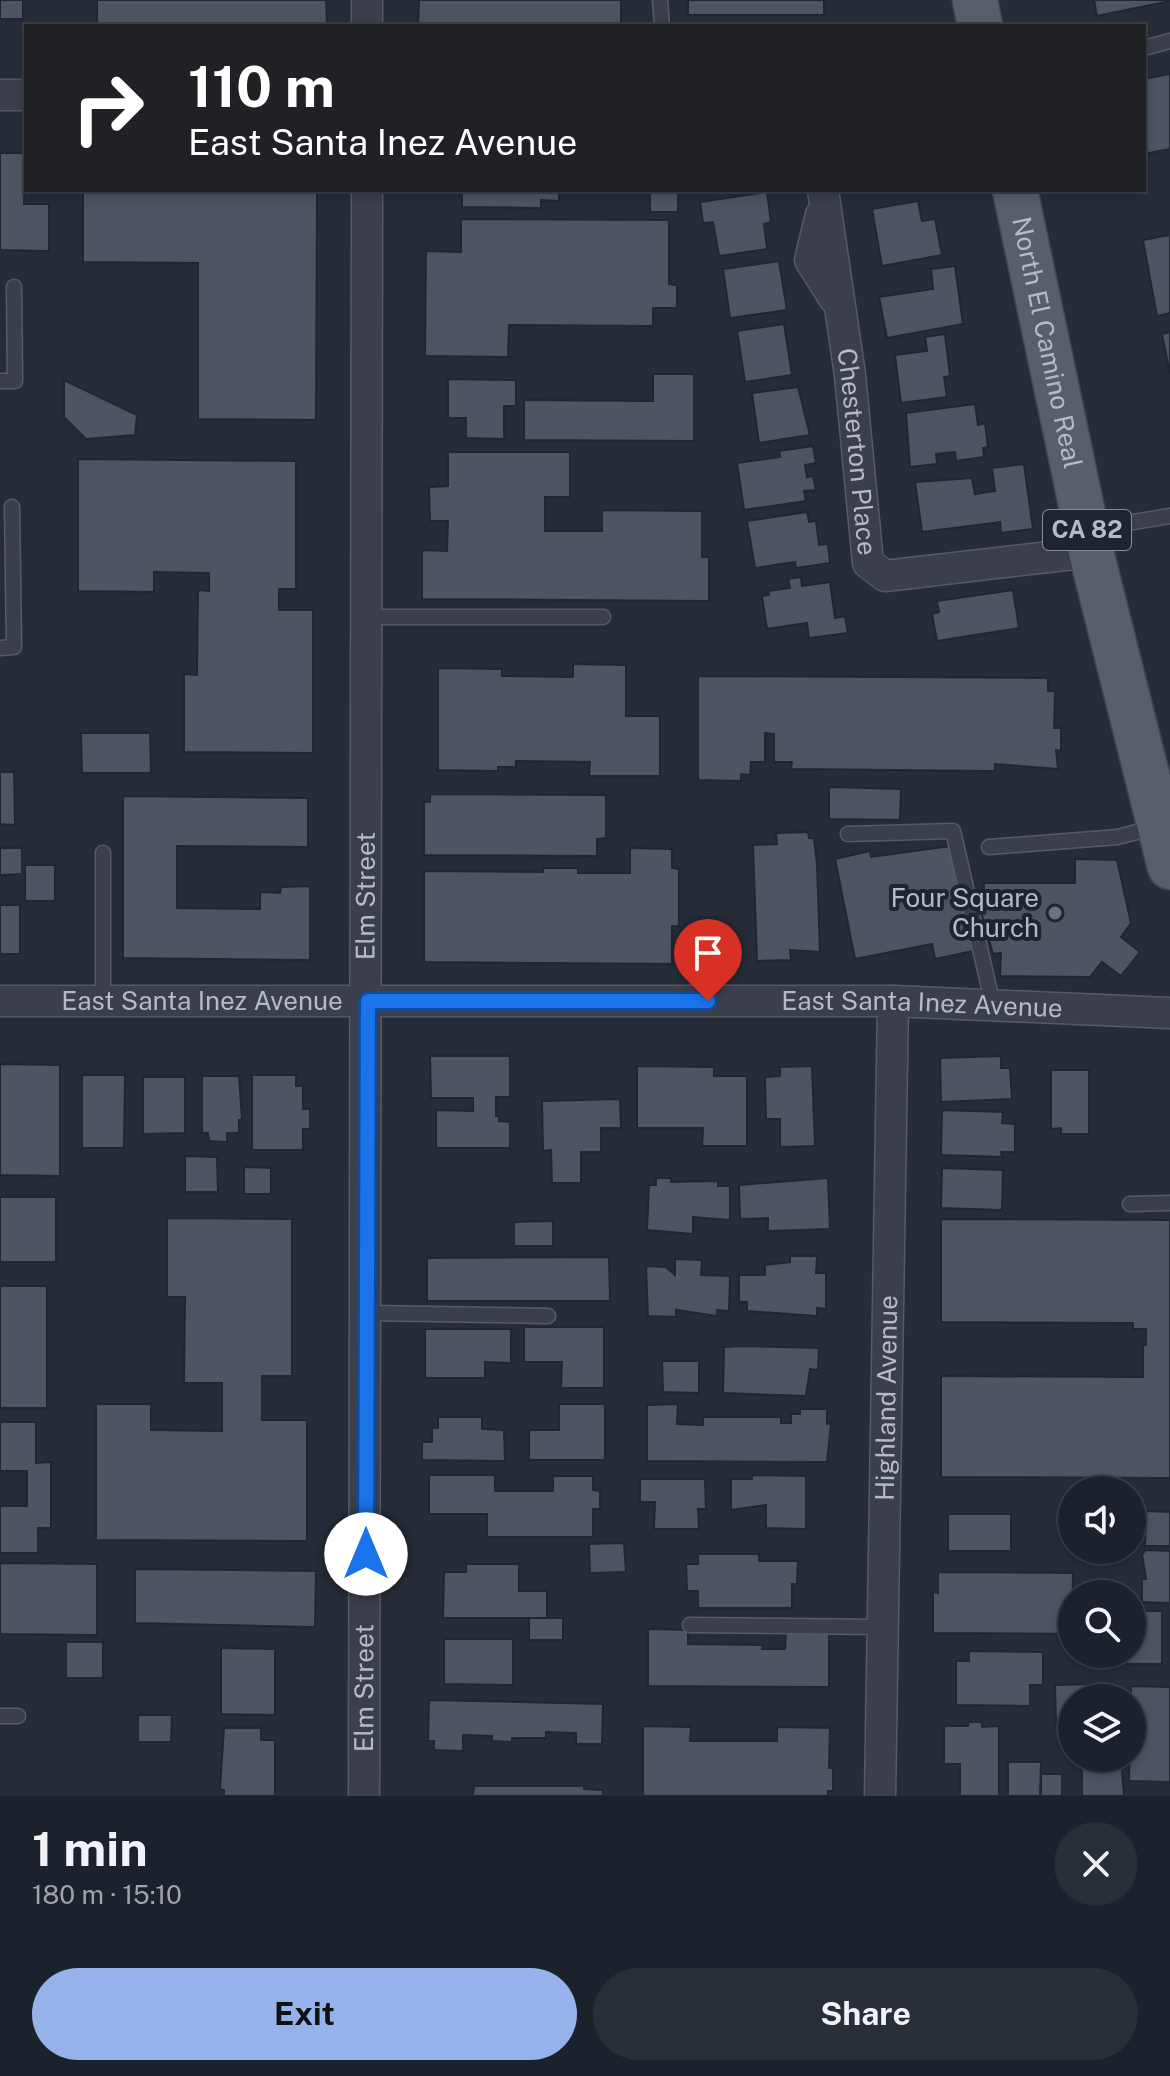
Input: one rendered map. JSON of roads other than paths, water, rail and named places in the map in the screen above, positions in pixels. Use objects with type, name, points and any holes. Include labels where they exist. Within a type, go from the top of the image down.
[{"type":"main road","points":[[975,0],[980,24]]},
{"type":"main road","name":"North El Camino Real","points":[[1015,192],[1089,541],[1165,847]]},
{"type":"street","points":[[367,0],[367,24]]},
{"type":"street","points":[[0,95],[24,95]]},
{"type":"street","name":"Elm Street","points":[[364,1796],[368,1001],[365,617],[367,192]]},
{"type":"street","name":"Chesterton Place","points":[[824,196],[837,303],[850,375],[868,563],[885,576],[1089,541]]},
{"type":"street","name":"East Santa Inez Avenue","points":[[0,1001],[893,1001],[1170,1013]]},
{"type":"street","name":"Highland Avenue","points":[[880,1796],[880,1627],[893,1001]]},
{"type":"lane","points":[[660,0],[662,24]]},
{"type":"lane","points":[[1146,47],[1170,41]]},
{"type":"lane","points":[[0,381],[15,381],[14,287]]},
{"type":"lane","points":[[0,648],[14,647],[12,507]]},
{"type":"lane","points":[[1089,541],[1170,516]]},
{"type":"lane","points":[[365,617],[603,617]]},
{"type":"lane","points":[[848,834],[953,831],[993,1005]]},
{"type":"lane","points":[[989,847],[1118,837],[1165,847]]},
{"type":"lane","points":[[103,853],[103,1001]]},
{"type":"lane","points":[[1130,1204],[1170,1203]]},
{"type":"lane","points":[[367,1313],[548,1316]]},
{"type":"lane","points":[[690,1625],[880,1627]]},
{"type":"lane","points":[[0,1716],[18,1716]]},
{"type":"place","name":"Four Square Church","points":[[1055,913]]}]
